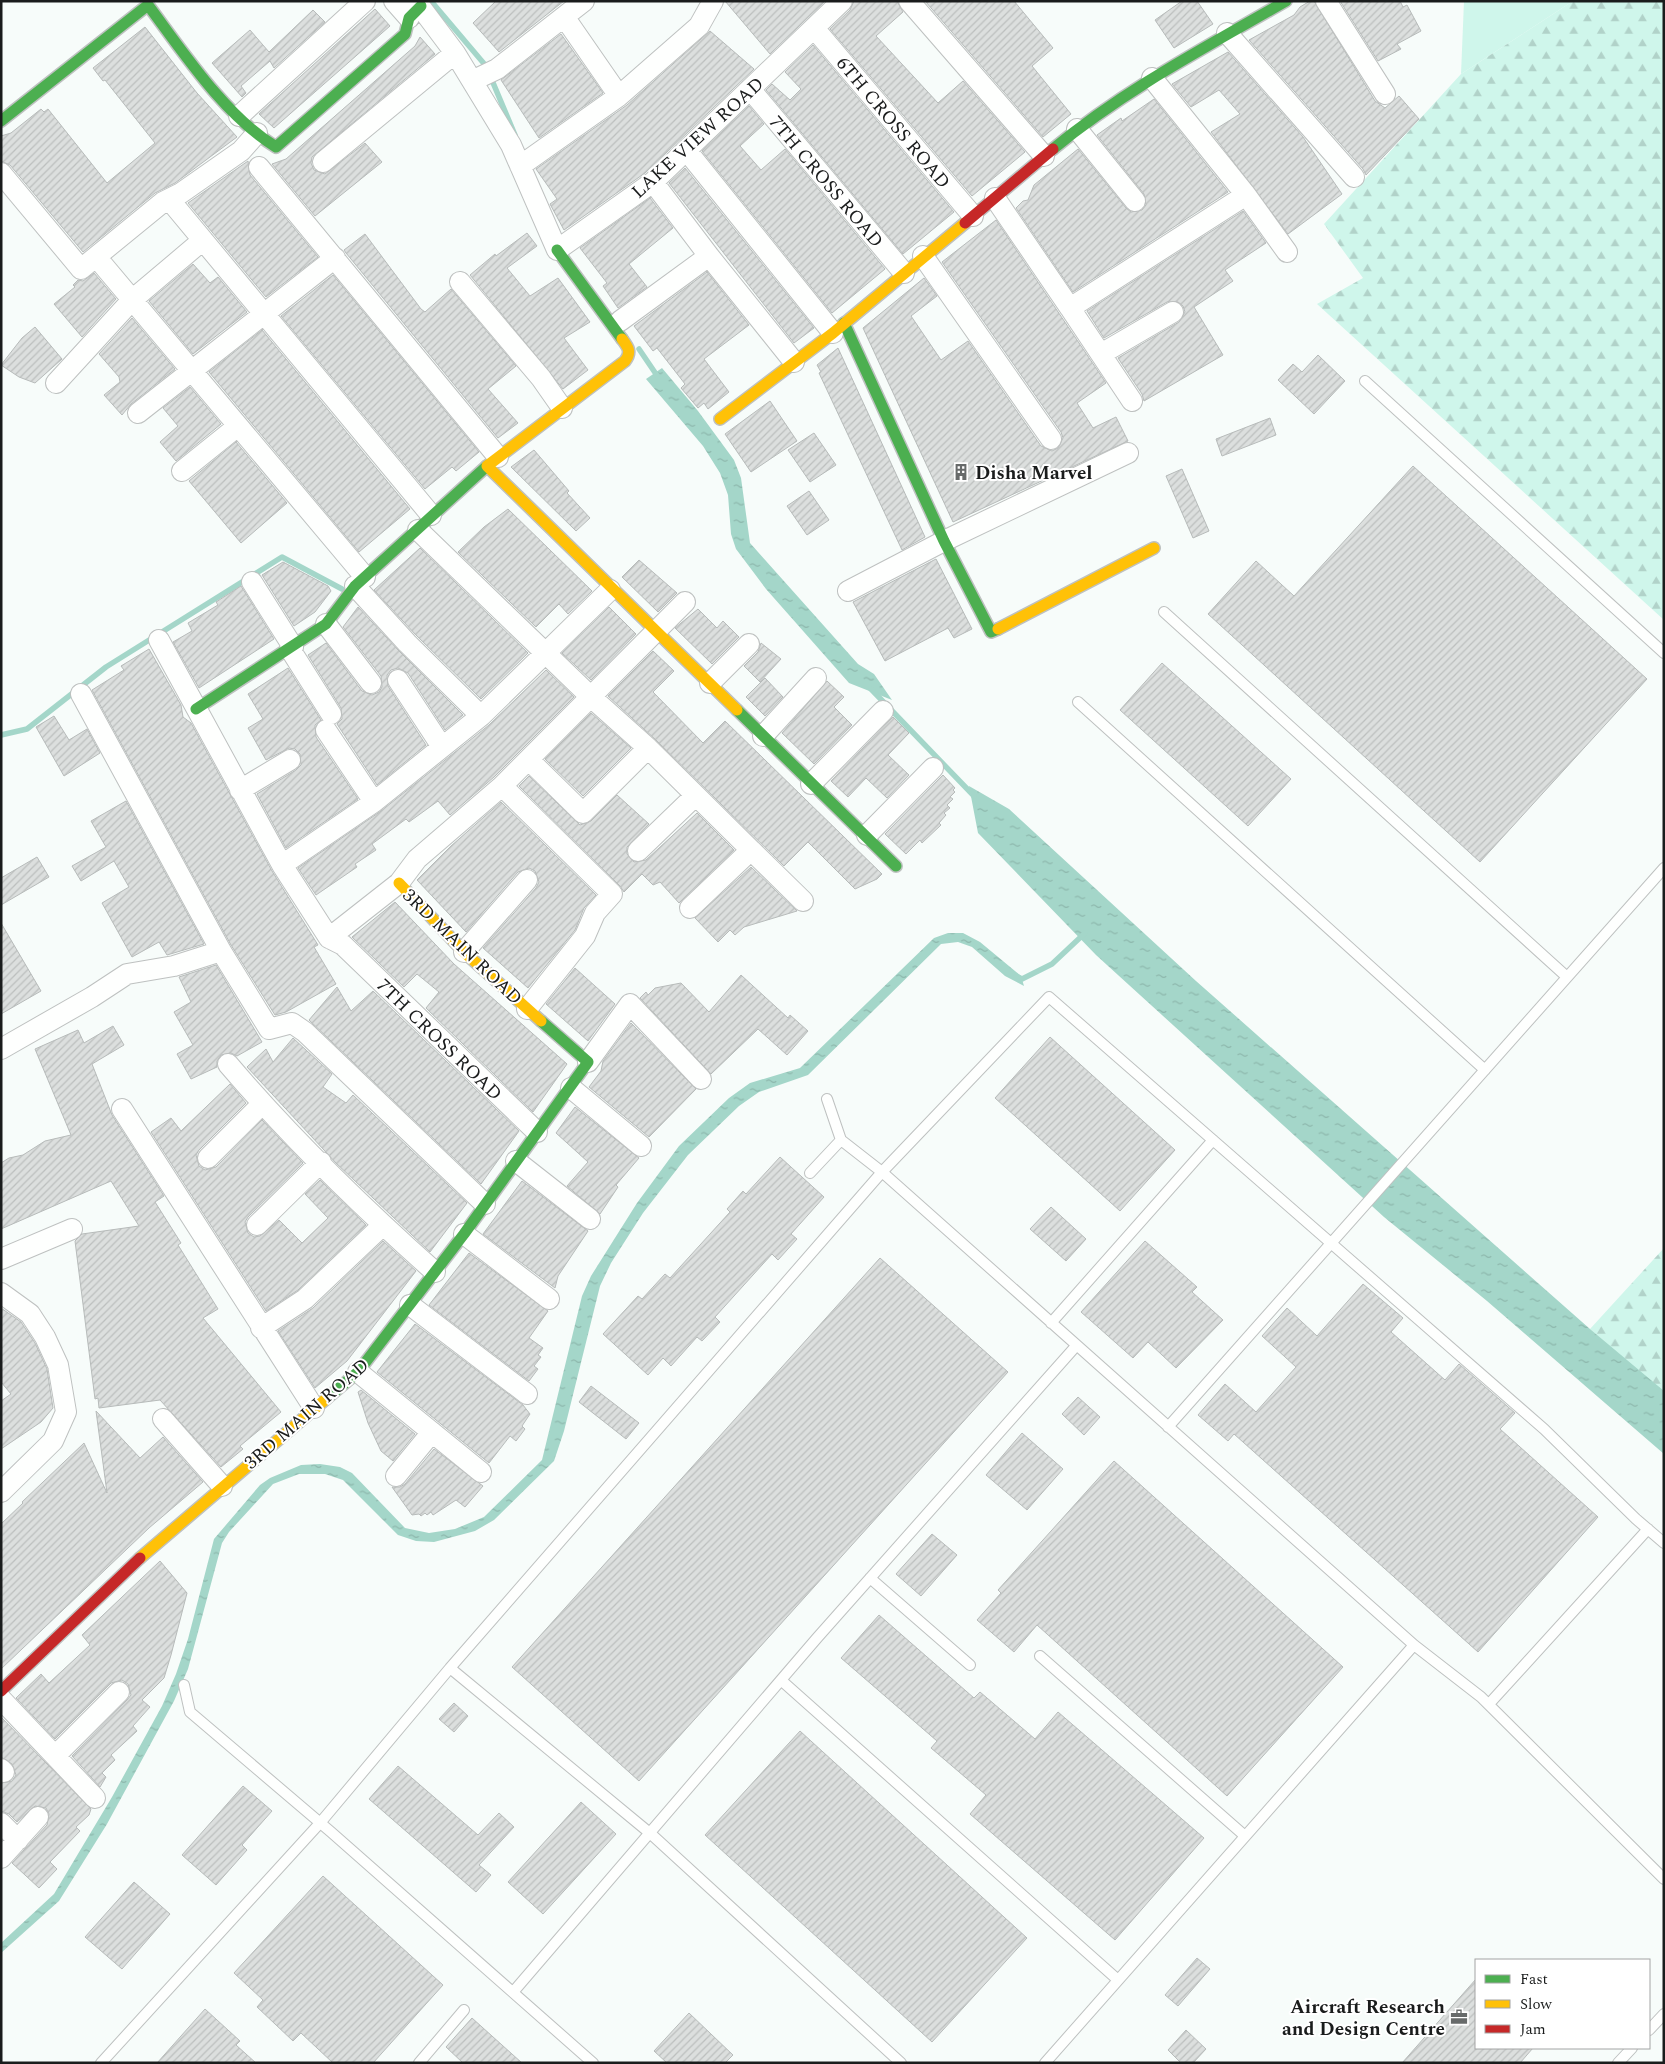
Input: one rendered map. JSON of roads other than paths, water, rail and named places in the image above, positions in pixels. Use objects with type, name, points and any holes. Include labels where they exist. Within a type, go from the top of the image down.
[{"type":"street","points":[[239,116],[365,1]]},
{"type":"street","points":[[196,709],[326,624],[360,581],[418,530],[431,515],[492,462],[562,408],[595,386],[629,356],[629,349],[557,250],[512,144],[475,80],[454,52],[416,8],[394,1]]},
{"type":"street","points":[[475,80],[496,69],[565,18],[584,1]]},
{"type":"street","points":[[520,166],[619,96],[699,26],[713,1]]},
{"type":"street","name":"LAKE VIEW ROAD","points":[[557,250],[653,182],[842,1]]},
{"type":"street","points":[[908,1],[1044,156]]},
{"type":"street","points":[[720,419],[839,328],[1077,129],[1152,78],[1286,1]]},
{"type":"street","points":[[1326,1],[1385,94]]},
{"type":"street","points":[[1,121],[148,5],[180,48],[239,116],[267,144],[276,147],[405,34],[416,8]]},
{"type":"street","points":[[565,18],[619,96]]},
{"type":"street","name":"6TH CROSS ROAD","points":[[814,28],[973,216]]},
{"type":"street","points":[[1227,34],[1354,178]]},
{"type":"street","points":[[323,162],[454,52]]},
{"type":"street","points":[[1152,78],[1246,195],[1286,252]]},
{"type":"street","name":"7TH CROSS ROAD","points":[[750,89],[904,272]]},
{"type":"street","points":[[1077,129],[1135,201]]},
{"type":"street","points":[[1,173],[81,269],[164,202],[181,193],[241,151],[257,133]]},
{"type":"street","points":[[687,151],[839,328],[991,632],[1154,548]]},
{"type":"street","points":[[259,167],[335,258],[492,462],[610,590],[710,683],[812,784],[867,835],[896,866]]},
{"type":"street","points":[[653,182],[709,256],[794,362]]},
{"type":"street","points":[[1070,308],[1246,195]]},
{"type":"street","points":[[995,198],[1132,401]]},
{"type":"street","points":[[173,204],[431,515]]},
{"type":"street","points":[[56,383],[132,300],[203,240]]},
{"type":"street","points":[[620,321],[709,256]]},
{"type":"street","points":[[924,256],[1051,438]]},
{"type":"street","points":[[138,413],[335,258]]},
{"type":"street","points":[[103,265],[238,426],[407,643],[481,716]]},
{"type":"street","points":[[460,282],[541,378],[562,408]]},
{"type":"street","points":[[1101,354],[1173,312]]},
{"type":"street","points":[[182,471],[238,426]]},
{"type":"street","points":[[848,591],[944,541],[1128,453]]},
{"type":"street","points":[[418,530],[591,697],[648,748],[803,901]]},
{"type":"street","points":[[252,582],[292,648],[328,722],[374,802]]},
{"type":"street","points":[[282,865],[374,802],[481,716],[610,590]]},
{"type":"street","points":[[336,942],[399,884],[417,859],[502,786],[657,633],[685,602]]},
{"type":"street","points":[[326,624],[371,683]]},
{"type":"street","name":"7TH CROSS ROAD","points":[[159,640],[282,865],[336,942],[537,1132]]},
{"type":"street","points":[[710,683],[749,644]]},
{"type":"street","points":[[763,736],[816,678]]},
{"type":"street","points":[[398,680],[442,747]]},
{"type":"street","points":[[81,694],[220,951],[269,1029],[292,1023],[305,1032],[485,1204]]},
{"type":"street","points":[[812,784],[883,711]]},
{"type":"street","points":[[528,760],[583,813],[648,748]]},
{"type":"street","points":[[240,790],[290,760]]},
{"type":"street","points":[[867,835],[933,768]]},
{"type":"street","name":"3RD MAIN ROAD","points":[[502,786],[612,894],[596,913],[586,936],[527,1009]]},
{"type":"street","points":[[638,851],[695,796]]},
{"type":"street","points":[[690,908],[751,850]]},
{"type":"street","points":[[464,952],[527,880]]},
{"type":"street","name":"3RD MAIN ROAD","points":[[1,1691],[160,1539],[358,1372],[464,1234],[588,1062],[464,952],[399,884]]},
{"type":"street","points":[[1,1049],[92,997],[127,974],[174,966],[220,951]]},
{"type":"street","points":[[588,1062],[630,1004],[700,1079]]},
{"type":"street","points":[[228,1064],[262,1104],[383,1225],[435,1272]]},
{"type":"street","points":[[571,1088],[641,1146]]},
{"type":"street","points":[[208,1158],[262,1104]]},
{"type":"street","points":[[122,1109],[314,1408]]},
{"type":"street","points":[[516,1161],[590,1220]]},
{"type":"street","points":[[257,1225],[321,1162]]},
{"type":"street","points":[[261,1328],[305,1299],[383,1225]]},
{"type":"street","points":[[1,1259],[72,1229]]},
{"type":"street","points":[[464,1234],[549,1299]]},
{"type":"street","points":[[1,1293],[30,1314],[45,1337],[58,1365],[66,1412],[53,1441],[1,1492]]},
{"type":"street","points":[[410,1305],[527,1394]]},
{"type":"street","points":[[358,1372],[481,1472]]},
{"type":"street","points":[[163,1419],[222,1486]]},
{"type":"street","points":[[396,1476],[432,1432]]},
{"type":"street","points":[[55,1756],[119,1692]]},
{"type":"street","points":[[1,1699],[95,1798]]},
{"type":"street","points":[[1,1858],[38,1818]]},
{"type":"street","points":[[1,1823],[18,1840]]},
{"type":"lane","points":[[1366,381],[1664,653]]},
{"type":"lane","points":[[1164,612],[1567,977]]},
{"type":"lane","points":[[1078,702],[1485,1070]]},
{"type":"lane","points":[[1168,1427],[1664,868]]},
{"type":"lane","points":[[101,2063],[320,1823],[450,1668],[882,1172],[1049,997],[1544,1429],[1664,1543]]},
{"type":"lane","points":[[827,1100],[841,1140],[882,1172],[1414,1645],[1489,1704],[1664,1879]]},
{"type":"lane","points":[[810,1174],[841,1140]]},
{"type":"lane","points":[[1051,1323],[1213,1140]]},
{"type":"lane","points":[[514,1992],[870,1578],[1076,1346]]},
{"type":"lane","points":[[1489,1704],[1648,1529]]},
{"type":"lane","points":[[870,1578],[970,1665]]},
{"type":"lane","points":[[1045,2063],[1414,1645]]},
{"type":"lane","points":[[1040,1656],[1245,1836]]},
{"type":"lane","points":[[450,1668],[651,1834],[901,2063]]},
{"type":"lane","points":[[782,1681],[1118,1980]]},
{"type":"lane","points":[[184,1685],[190,1712],[320,1823],[593,2063]]},
{"type":"lane","points":[[418,2063],[464,2010]]},
{"type":"lane","points":[[1650,2029],[1664,2014]]},
{"type":"lane","points":[[1618,2063],[1631,2049]]},
{"type":"water","points":[[662,368],[698,411],[734,460],[741,478],[750,543],[858,664],[874,674],[892,700],[849,683],[766,589],[736,549],[731,534],[728,495],[720,473],[703,446],[646,379]]},
{"type":"water","points":[[969,786],[1009,809],[1196,981],[1590,1329],[1664,1391],[1664,1454],[1487,1301],[1384,1217],[1096,955],[978,833]]},
{"type":"water","points":[[948,933],[963,933],[980,942],[1021,976],[1024,986],[1005,976],[972,947],[958,942],[941,944],[808,1075],[759,1092],[739,1106],[688,1155],[643,1213],[611,1263],[600,1286],[564,1431],[554,1461],[494,1520],[475,1531],[434,1542],[416,1541],[398,1535],[343,1480],[325,1474],[299,1474],[273,1484],[229,1532],[222,1543],[188,1669],[174,1701],[107,1824],[59,1901],[1,1953],[1,1943],[54,1894],[112,1797],[162,1706],[176,1674],[188,1639],[214,1539],[260,1485],[270,1478],[301,1465],[320,1464],[340,1467],[352,1473],[405,1528],[429,1533],[455,1529],[484,1517],[542,1460],[582,1296],[591,1276],[637,1203],[679,1146],[729,1098],[750,1083],[800,1068],[934,938]]},
{"type":"waterway","points":[[431,1],[486,66],[515,135]]},
{"type":"waterway","points":[[639,349],[658,377]]},
{"type":"waterway","points":[[1,735],[27,729],[106,667],[282,557],[342,589]]},
{"type":"waterway","points":[[871,689],[974,796]]},
{"type":"waterway","points":[[1016,976],[1022,979],[1052,964],[1085,933]]},
{"type":"place","name":"Disha Marvel","points":[[961,472]]},
{"type":"place","name":"Aircraft Research and Design Centre","points":[[1459,2017]]}]
